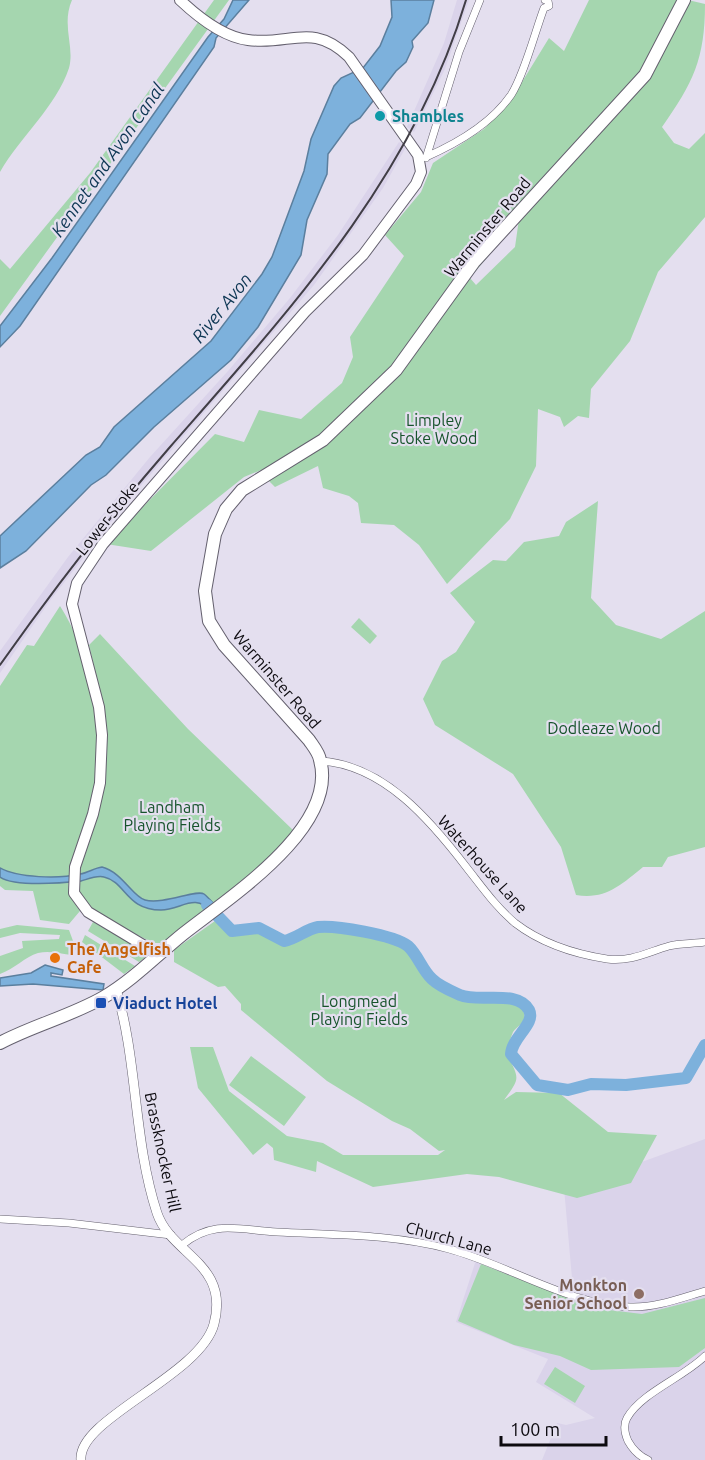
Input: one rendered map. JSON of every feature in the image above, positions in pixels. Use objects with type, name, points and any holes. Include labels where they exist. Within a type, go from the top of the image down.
[{"type":"highway","name":"Warminster Road","points":[[321,761],[309,740],[224,645],[209,621],[205,591],[215,534],[226,509],[242,490],[323,440],[396,370],[474,262],[645,75],[684,0]]},
{"type":"highway","points":[[0,1043],[114,994],[158,954],[280,855],[309,817],[321,783],[321,761]]},
{"type":"main road","points":[[180,0],[225,32],[247,40],[320,38],[334,44],[356,68],[414,149],[424,159]]},
{"type":"main road","name":"Lower Stoke","points":[[158,954],[78,902],[73,880],[96,804],[102,758],[99,707],[72,609],[77,583],[103,544],[199,433],[305,312],[363,255],[416,184],[424,159]]},
{"type":"street","points":[[424,159],[480,0]]},
{"type":"street","points":[[424,159],[459,143],[484,122],[512,93],[544,3]]},
{"type":"street","name":"Waterhouse Lane","points":[[321,761],[358,770],[398,793],[452,849],[499,907],[533,935],[558,947],[609,959],[645,957],[671,945],[705,942]]},
{"type":"street","name":"Brassknocker Hill","points":[[81,1460],[81,1451],[85,1443],[100,1427],[192,1358],[210,1335],[216,1309],[216,1293],[211,1280],[171,1235],[157,1213],[140,1134],[125,1017],[114,994]]},
{"type":"street","points":[[0,1219],[69,1223],[171,1235]]},
{"type":"street","name":"Church Lane","points":[[182,1245],[196,1233],[232,1227],[271,1232],[378,1236],[448,1249],[482,1259],[581,1298],[612,1305],[645,1307],[705,1291]]},
{"type":"street","points":[[648,1460],[633,1450],[625,1430],[627,1418],[646,1400],[693,1369],[705,1356]]},
{"type":"shaded area","points":[[457,0],[469,0],[445,69],[414,132],[407,127],[444,43]]},
{"type":"shaded area","points":[[399,142],[406,147],[383,188],[314,285],[126,503],[49,602],[0,673],[0,651],[68,557],[150,457],[290,298],[338,235]]},
{"type":"shaded area","name":"Monkton Senior School","points":[[705,1139],[705,1460],[542,1460],[557,1423],[566,1425],[595,1418],[536,1382],[548,1359],[456,1322],[476,1260],[571,1299],[573,1289],[563,1177],[639,1163]]},
{"type":"green space","points":[[0,0],[72,0],[68,18],[69,68],[56,96],[0,172]]},
{"type":"green space","points":[[214,0],[229,0],[0,316],[0,259],[10,269],[90,173]]},
{"type":"green space","name":"Limpley Stoke Wood","points":[[589,0],[688,0],[705,4],[703,40],[695,70],[682,97],[662,127],[674,143],[689,149],[705,133],[705,217],[658,272],[630,341],[591,389],[589,418],[578,416],[564,427],[560,417],[538,409],[536,466],[510,519],[447,584],[419,545],[394,525],[361,523],[358,503],[349,496],[323,488],[318,466],[275,487],[268,480],[278,463],[244,477],[151,551],[106,544],[215,434],[244,442],[259,410],[301,419],[342,383],[353,357],[350,337],[404,256],[385,235],[421,192],[433,163],[484,129],[511,100],[549,38],[564,51]],"holes":[[[519,219],[515,247],[476,285],[470,278]]]},
{"type":"green space","name":"Dodleaze Wood","points":[[598,501],[591,598],[616,625],[661,639],[705,611],[705,847],[668,857],[662,867],[643,867],[612,890],[586,896],[576,895],[561,847],[513,774],[435,725],[423,699],[442,661],[456,652],[475,622],[450,593],[493,560],[506,561],[524,542],[559,536],[566,522]]},
{"type":"green space","points":[[60,606],[78,643],[91,684],[98,747],[98,773],[93,802],[72,863],[69,883],[70,894],[80,911],[69,924],[40,920],[33,891],[5,890],[0,886],[0,686],[27,645],[34,646]]},
{"type":"green space","points":[[359,618],[377,636],[370,644],[351,627]]},
{"type":"green space","name":"Landham Playing Fields","points":[[100,634],[188,729],[294,831],[266,863],[250,877],[163,943],[153,943],[105,918],[88,906],[79,891],[79,870],[96,817],[103,773],[101,710],[89,645]]},
{"type":"green space","name":"Longmead Playing Fields","points":[[215,921],[234,936],[260,933],[290,945],[305,934],[322,927],[404,943],[430,979],[446,992],[468,1000],[508,1003],[521,1008],[524,1019],[513,1032],[507,1054],[516,1073],[516,1082],[504,1100],[516,1092],[559,1093],[608,1132],[657,1135],[631,1183],[577,1198],[499,1177],[467,1174],[373,1187],[317,1161],[316,1172],[274,1160],[273,1148],[267,1143],[253,1155],[198,1088],[190,1047],[213,1047],[229,1091],[287,1136],[323,1143],[343,1155],[438,1155],[445,1150],[439,1151],[410,1129],[392,1121],[327,1081],[241,1010],[241,1004],[225,986],[218,987],[174,962],[174,950]]},
{"type":"green space","points":[[93,922],[142,950],[146,957],[139,962],[88,931]]},
{"type":"green space","points":[[17,925],[69,930],[76,949],[72,955],[38,953],[0,974],[0,956],[23,948],[22,941],[59,939],[60,935],[20,933],[0,938],[0,929]]},
{"type":"green space","points":[[85,935],[135,966],[124,974],[82,942]]},
{"type":"green space","points":[[251,1056],[306,1097],[284,1126],[229,1085]]},
{"type":"green space","points":[[481,1264],[593,1308],[642,1314],[705,1298],[705,1348],[679,1367],[591,1370],[560,1356],[514,1345],[458,1321]]},
{"type":"green space","points":[[555,1367],[585,1386],[575,1403],[544,1384]]},
{"type":"water","points":[[233,0],[249,0],[216,38],[214,47],[20,326],[0,347],[0,326],[52,258],[208,37],[224,19]]},
{"type":"water","points":[[391,0],[434,0],[428,23],[412,41],[413,47],[406,62],[396,71],[360,118],[350,124],[328,154],[327,174],[307,220],[301,255],[258,327],[231,360],[154,427],[106,475],[91,485],[26,551],[0,568],[0,536],[86,455],[100,447],[114,427],[211,341],[262,274],[272,257],[304,171],[311,139],[334,86],[341,78],[363,68],[380,46],[392,17]]},
{"type":"water","points":[[102,867],[115,874],[145,900],[161,900],[200,893],[206,895],[217,907],[211,912],[199,903],[161,910],[149,909],[133,901],[111,880],[101,877],[39,884],[16,882],[0,877],[0,868],[28,876],[50,877],[71,876]]},
{"type":"water","points":[[45,965],[63,970],[62,975],[51,973],[51,976],[104,984],[103,990],[33,984],[0,986],[0,978],[31,973]]},
{"type":"waterway","points":[[207,905],[232,931],[259,928],[284,941],[318,927],[350,929],[390,938],[408,946],[429,975],[449,990],[468,997],[516,1000],[529,1010],[530,1015],[527,1026],[515,1042],[511,1054],[537,1085],[568,1090],[591,1084],[626,1085],[686,1078],[705,1045]]},
{"type":"railway","points":[[0,665],[103,527],[259,345],[343,239],[380,183],[414,125],[443,64],[466,0]]},
{"type":"place","name":"Shambles","points":[[380,116]]},
{"type":"place","name":"The Angelfish Cafe","points":[[55,958]]},
{"type":"place","name":"Viaduct Hotel","points":[[101,1003]]},
{"type":"place","name":"Monkton Senior School","points":[[639,1294]]},
{"type":"water label","name":"Kennet and Avon Canal","points":[[108,160]]},
{"type":"water label","name":"River Avon","points":[[222,308]]}]
